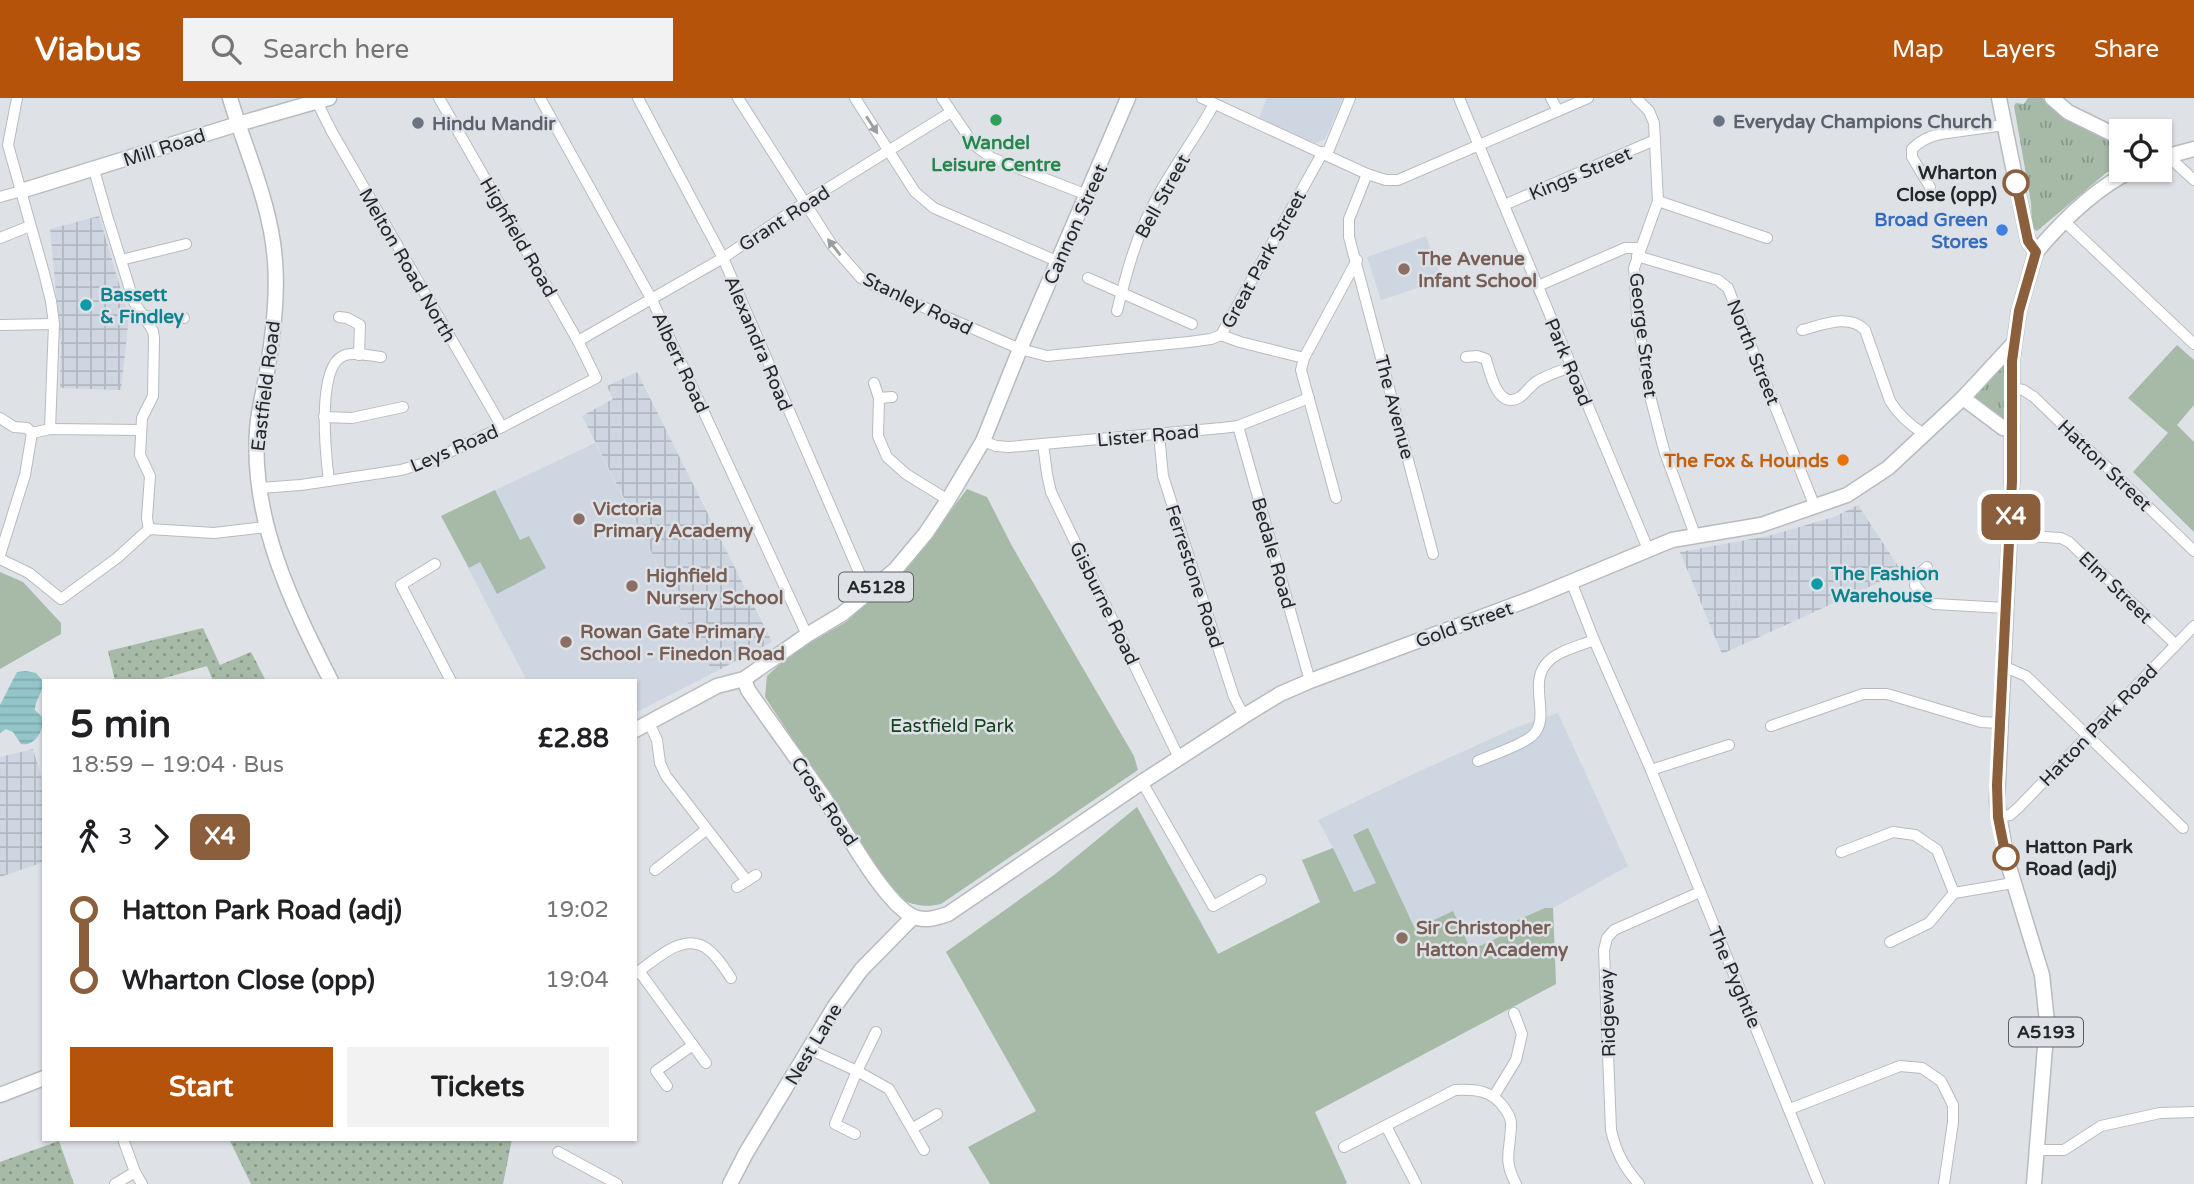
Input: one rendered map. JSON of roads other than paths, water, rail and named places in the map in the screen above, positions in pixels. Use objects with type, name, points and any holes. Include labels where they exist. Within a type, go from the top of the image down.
[{"type":"main road","name":"Eastfield Road","points":[[230,98],[268,215],[275,259],[276,290],[268,370],[257,426],[255,462],[266,527],[298,617],[330,679]]},
{"type":"main road","name":"Cannon Street","points":[[1020,349],[1128,98]]},
{"type":"main road","points":[[2052,98],[2068,112],[2109,132]]},
{"type":"main road","name":"Mill Road","points":[[21,191],[320,99]]},
{"type":"main road","points":[[2002,100],[2004,125],[2028,241],[2036,252],[2064,221],[2109,182]]},
{"type":"main road","points":[[2172,154],[2194,149]]},
{"type":"main road","name":"A5193","points":[[2034,1184],[2047,1021],[2042,975],[2013,883],[1998,817],[1998,768],[2010,535],[2013,344],[2028,274],[2036,252]]},
{"type":"main road","name":"Gold Street","points":[[913,916],[929,920],[948,914],[1142,782],[1280,694],[1530,599],[1672,540],[1761,525],[1847,495],[1888,468],[1963,398],[2013,344]]},
{"type":"main road","name":"A5128","points":[[637,729],[717,686],[744,679],[842,614],[895,570],[926,533],[983,441],[1020,349]]},
{"type":"main road","points":[[1963,398],[2003,428],[2012,430]]},
{"type":"main road","name":"Cross Road","points":[[744,679],[748,691],[823,796],[883,888],[897,904],[913,916]]},
{"type":"main road","name":"Nest Lane","points":[[730,1184],[835,1006],[861,970],[913,916]]},
{"type":"main road","points":[[0,1095],[42,1079]]},
{"type":"street","points":[[17,98],[8,145],[51,301],[54,324],[50,429]]},
{"type":"street","name":"Highfield Road","points":[[439,98],[578,341],[596,378]]},
{"type":"street","name":"Albert Road","points":[[540,98],[652,300],[807,635]]},
{"type":"street","name":"Alexandra Road","points":[[638,98],[723,258],[862,579],[872,590]]},
{"type":"street","name":"Stanley Road","points":[[738,98],[832,245],[861,278],[1020,349]]},
{"type":"street","points":[[855,98],[915,192],[934,208],[1059,262]]},
{"type":"street","points":[[942,98],[974,145],[992,158],[1087,195]]},
{"type":"street","points":[[1202,98],[1385,180],[1398,180],[1588,98]]},
{"type":"street","name":"Great Park Street","points":[[1020,349],[1048,356],[1189,342],[1221,335],[1325,153],[1350,98]]},
{"type":"street","name":"Park Road","points":[[1459,98],[1648,549]]},
{"type":"street","points":[[1551,98],[1558,111]]},
{"type":"street","name":"George Street","points":[[1636,98],[1649,111],[1654,123],[1658,201],[1639,252],[1633,278],[1648,392],[1664,450],[1695,535]]},
{"type":"street","name":"Melton Road North","points":[[320,99],[332,132],[502,427]]},
{"type":"street","name":"Bell Street","points":[[1117,311],[1137,240],[1152,207],[1214,104]]},
{"type":"street","name":"Grant Road","points":[[578,341],[723,258],[804,203],[951,112]]},
{"type":"street","points":[[1930,187],[1912,157],[1912,149],[1915,146],[1932,136],[2004,125]]},
{"type":"street","name":"Kings Street","points":[[1504,205],[1655,140]]},
{"type":"street","points":[[2172,164],[2194,180]]},
{"type":"street","points":[[94,170],[134,302],[153,331],[153,396],[142,418],[140,455],[150,476],[147,518],[149,528]]},
{"type":"street","name":"The Avenue","points":[[1367,174],[1349,219],[1349,237],[1433,554]]},
{"type":"street","name":"Mill Road","points":[[0,197],[21,191]]},
{"type":"street","points":[[1658,201],[1768,238]]},
{"type":"street","points":[[2064,221],[2194,344]]},
{"type":"street","points":[[0,238],[30,226]]},
{"type":"street","points":[[121,260],[186,244]]},
{"type":"street","points":[[1538,286],[1625,248],[1639,252]]},
{"type":"street","name":"North Street","points":[[1639,252],[1718,280],[1728,288],[1815,507]]},
{"type":"street","points":[[1336,498],[1301,370],[1304,358],[1357,260]]},
{"type":"street","points":[[1088,278],[1192,324]]},
{"type":"street","points":[[143,316],[184,318]]},
{"type":"street","points":[[339,317],[360,325],[359,355]]},
{"type":"street","points":[[1802,330],[1844,321],[1859,324],[1865,330],[1893,407],[1924,435]]},
{"type":"street","points":[[0,325],[54,324]]},
{"type":"street","points":[[1221,335],[1304,358]]},
{"type":"street","points":[[329,481],[324,417],[333,368],[337,360],[344,356],[381,358]]},
{"type":"street","points":[[1466,357],[1486,359],[1496,389],[1503,397],[1511,400],[1519,398],[1535,382],[1571,367]]},
{"type":"street","name":"Leys Road","points":[[260,488],[401,470],[432,461],[596,378]]},
{"type":"street","points":[[874,383],[879,398],[878,436],[887,457],[906,474],[948,500]]},
{"type":"street","name":"Hatton Street","points":[[2011,388],[2023,390],[2034,397],[2194,551]]},
{"type":"street","points":[[879,398],[892,397]]},
{"type":"street","name":"Lister Road","points":[[983,441],[996,446],[1043,444],[1238,426],[1310,398]]},
{"type":"street","points":[[324,417],[352,418],[403,407]]},
{"type":"street","points":[[0,418],[14,427],[27,428],[32,433]]},
{"type":"street","name":"Bedale Road","points":[[1238,426],[1310,681]]},
{"type":"street","points":[[32,433],[50,429],[141,430]]},
{"type":"street","points":[[32,433],[25,475],[0,557],[29,573],[61,598],[117,558],[149,528],[214,533],[266,527]]},
{"type":"street","name":"Ferrestone Road","points":[[1159,434],[1163,475],[1234,697],[1244,716]]},
{"type":"street","name":"Gisburne Road","points":[[1043,444],[1051,492],[1179,758]]},
{"type":"street","name":"Elm Street","points":[[2010,535],[2061,538],[2069,542],[2176,645]]},
{"type":"street","points":[[435,564],[401,585],[450,679]]},
{"type":"street","points":[[1927,567],[1916,577],[1915,585],[1928,601],[1934,604],[2006,608]]},
{"type":"street","name":"The Pyghtle","points":[[1571,581],[1819,1184]]},
{"type":"street","name":"Hatton Park Road","points":[[1998,817],[2010,815],[2019,807],[2194,626]]},
{"type":"street","points":[[1478,761],[1532,736],[1541,719],[1539,679],[1546,664],[1554,657],[1594,640]]},
{"type":"street","points":[[2003,666],[2025,676],[2183,828]]},
{"type":"street","points":[[1771,726],[1863,694],[1887,694],[1981,722],[2000,723]]},
{"type":"street","points":[[649,723],[657,740],[660,762],[666,776],[706,830],[751,878],[737,887]]},
{"type":"street","points":[[1651,770],[1730,745]]},
{"type":"street","points":[[1142,782],[1213,906],[1261,880]]},
{"type":"street","points":[[655,870],[706,830]]},
{"type":"street","points":[[1840,852],[1893,832],[1915,835],[1937,850],[1954,893]]},
{"type":"street","points":[[1890,942],[1929,923],[1954,893],[2013,883]]},
{"type":"street","name":"Ridgeway","points":[[1639,1184],[1620,1158],[1611,1130],[1604,950],[1614,930],[1700,892]]},
{"type":"street","points":[[706,1063],[637,972],[682,943],[693,942],[712,953],[731,978]]},
{"type":"street","points":[[1494,1096],[1516,1060],[1522,1034],[1514,1013]]},
{"type":"street","points":[[855,1134],[835,1124],[876,1032]]},
{"type":"street","points":[[667,1086],[656,1071],[693,1045]]},
{"type":"street","points":[[809,1049],[857,1070],[891,1091],[924,1150]]},
{"type":"street","points":[[1790,1109],[1900,1066],[1922,1068],[1941,1081],[1953,1105],[1944,1184]]},
{"type":"street","points":[[1344,1147],[1455,1090],[1474,1090],[1494,1096],[1511,1120],[1507,1158],[1510,1174],[1516,1184]]},
{"type":"street","points":[[2036,1150],[2064,1150],[2101,1126],[2160,1113],[2194,1112]]},
{"type":"street","points":[[913,1128],[937,1114]]},
{"type":"street","points":[[1386,1126],[1416,1184]]},
{"type":"street","points":[[124,1141],[142,1184]]},
{"type":"street","points":[[558,1152],[617,1184]]},
{"type":"street","points":[[115,1184],[135,1172]]},
{"type":"water","points":[[17,672],[36,673],[42,680],[35,710],[42,717],[42,728],[38,737],[26,744],[21,744],[13,732],[6,729],[0,733],[0,705]]},
{"type":"place","name":"Wandel Leisure Centre","points":[[996,120]]},
{"type":"place","name":"Everyday Champions Church","points":[[1719,121]]},
{"type":"place","name":"Hindu Mandir","points":[[418,123]]},
{"type":"place","name":"Wharton Close (opp)","points":[[2016,183]]},
{"type":"place","name":"Broad Green Stores","points":[[2002,230]]},
{"type":"place","name":"The Avenue Infant School","points":[[1404,269]]},
{"type":"place","name":"Bassett & Findley","points":[[86,305]]},
{"type":"place","name":"The Fox & Hounds","points":[[1843,460]]},
{"type":"place","name":"Victoria Primary Academy","points":[[579,519]]},
{"type":"place","name":"The Fashion Warehouse","points":[[1817,584]]},
{"type":"place","name":"Highfield Nursery School","points":[[632,586]]},
{"type":"place","name":"Rowan Gate Primary School - Finedon Road","points":[[566,642]]},
{"type":"place","name":"Hatton Park Road (adj)","points":[[2006,857]]},
{"type":"place","name":"Sir Christopher Hatton Academy","points":[[1402,938]]},
{"type":"park label","name":"Eastfield Park","points":[[952,725]]}]
